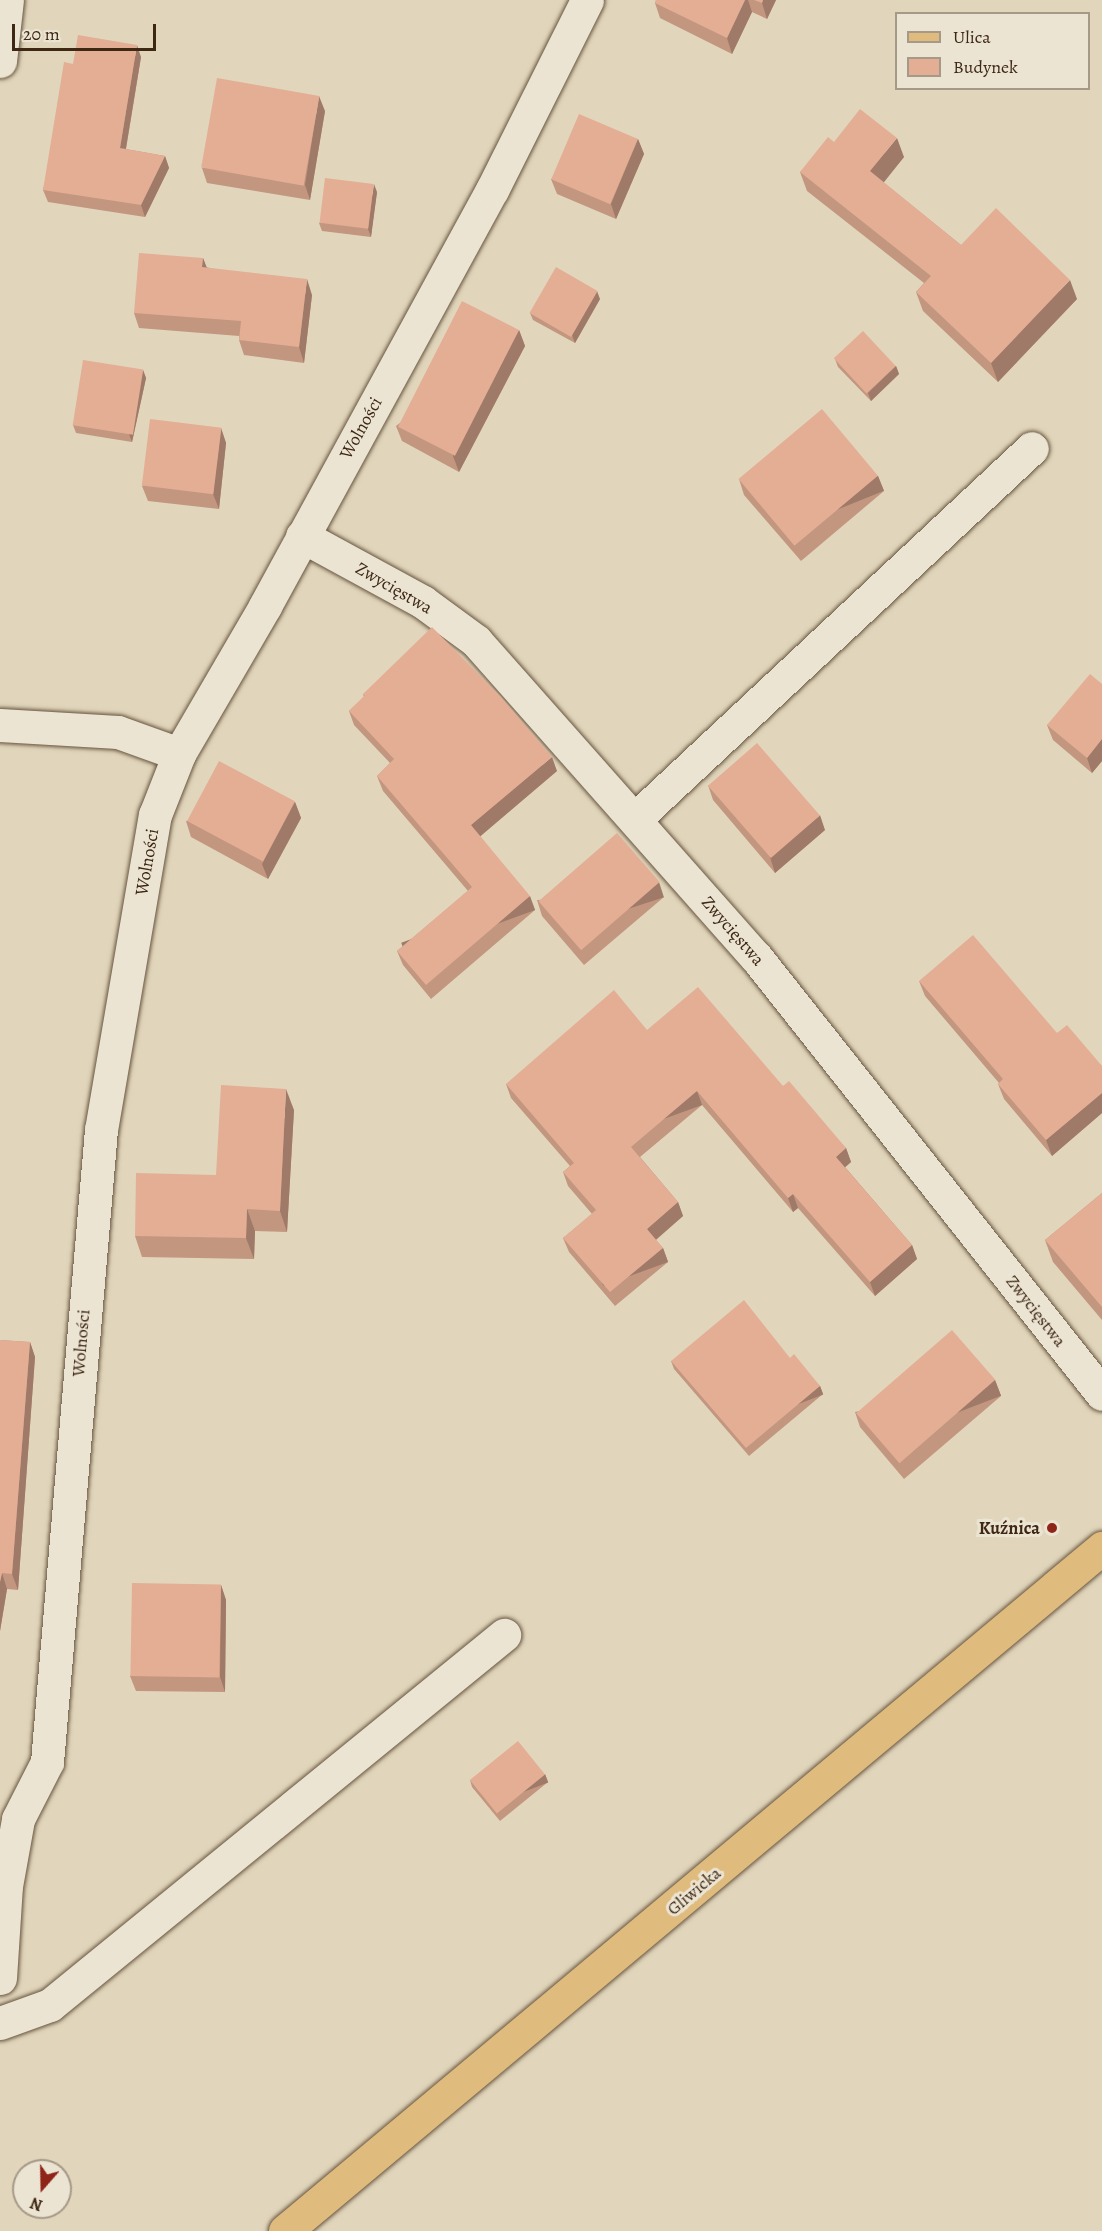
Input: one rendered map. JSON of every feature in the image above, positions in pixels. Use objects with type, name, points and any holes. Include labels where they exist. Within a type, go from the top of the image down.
[{"type":"main road","name":"Gliwicka","points":[[285,2231],[1102,1548]]},
{"type":"street","points":[[0,61],[7,0]]},
{"type":"street","name":"Wolności","points":[[0,1978],[9,1814],[46,1762],[101,1130],[155,815],[179,754],[492,190],[587,0]]},
{"type":"street","points":[[635,819],[1032,447]]},
{"type":"street","name":"Zwycięstwa","points":[[302,536],[423,602],[476,641],[756,957],[1102,1394]]},
{"type":"street","points":[[0,725],[118,732],[179,754]]},
{"type":"street","points":[[0,2024],[50,2006],[504,1635]]},
{"type":"building","points":[[656,0],[745,0],[727,38],[655,3]]},
{"type":"building","points":[[78,35],[137,45],[120,148],[165,156],[141,205],[43,190],[64,62],[73,64]]},
{"type":"building","points":[[217,78],[319,96],[304,186],[201,168]]},
{"type":"building","points":[[860,109],[897,138],[870,171],[961,245],[996,208],[1070,280],[991,363],[916,292],[931,276],[800,172],[828,137],[834,142]]},
{"type":"building","points":[[579,114],[638,139],[610,204],[551,179]]},
{"type":"building","points":[[325,178],[374,184],[368,229],[320,223]]},
{"type":"building","points":[[139,253],[203,258],[202,267],[307,279],[299,347],[239,340],[241,321],[134,313]]},
{"type":"building","points":[[556,267],[598,291],[571,337],[530,313]]},
{"type":"building","points":[[462,301],[519,330],[455,456],[398,427]]},
{"type":"building","points":[[863,331],[896,366],[866,393],[834,358]]},
{"type":"building","points":[[83,360],[143,370],[133,435],[73,425]]},
{"type":"building","points":[[822,409],[878,476],[794,546],[739,479]]},
{"type":"building","points":[[150,419],[221,428],[213,494],[142,486]]},
{"type":"building","points":[[432,627],[501,697],[552,757],[471,825],[530,896],[426,985],[397,951],[472,887],[377,776],[394,759],[349,711],[365,695],[363,694]]},
{"type":"building","points":[[1090,674],[1102,684],[1102,739],[1087,758],[1047,725]]},
{"type":"building","points":[[757,743],[820,815],[771,858],[708,786]]},
{"type":"building","points":[[219,761],[295,801],[263,861],[187,821]]},
{"type":"building","points":[[617,833],[660,882],[581,950],[539,901]]},
{"type":"building","points":[[973,935],[1057,1033],[1067,1025],[1102,1066],[1102,1093],[1046,1140],[998,1084],[1003,1079],[919,981]]},
{"type":"building","points":[[698,987],[783,1086],[789,1081],[846,1148],[836,1157],[912,1245],[870,1282],[793,1194],[788,1198],[697,1091],[631,1147],[678,1202],[647,1229],[663,1248],[610,1292],[563,1238],[596,1210],[563,1172],[574,1163],[506,1084],[614,990],[647,1030]]},
{"type":"building","points":[[221,1085],[286,1089],[280,1211],[247,1209],[246,1238],[135,1236],[136,1173],[216,1175]]},
{"type":"building","points":[[1102,1193],[1102,1307],[1045,1240]]},
{"type":"building","points":[[744,1300],[790,1358],[794,1354],[820,1386],[746,1448],[671,1361]]},
{"type":"building","points":[[952,1330],[995,1380],[899,1463],[856,1413]]},
{"type":"building","points":[[0,1340],[30,1342],[12,1574],[2,1573],[0,1582]]},
{"type":"building","points":[[132,1583],[221,1585],[219,1678],[130,1676]]},
{"type":"building","points":[[518,1741],[545,1774],[497,1813],[470,1780]]},
{"type":"place","name":"Kuźnica","points":[[1052,1528]]}]
